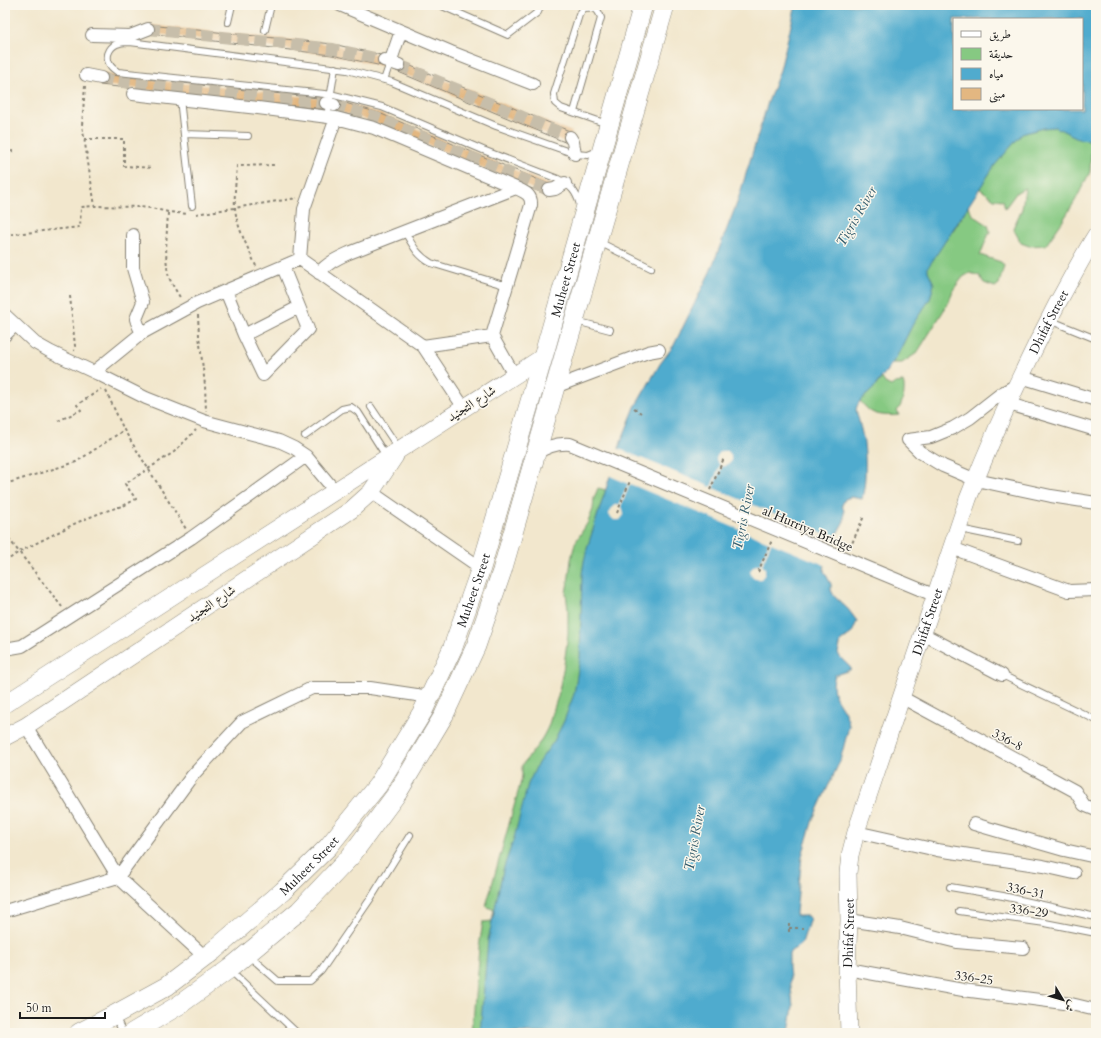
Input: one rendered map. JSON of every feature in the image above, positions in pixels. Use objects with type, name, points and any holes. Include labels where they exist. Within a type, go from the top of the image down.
[{"type":"main road","name":"Muheet Street","points":[[79,1033],[111,1020],[167,986],[205,957],[283,891],[328,847],[376,787],[423,711],[453,647],[481,568],[543,357],[643,5]]},
{"type":"main road","name":"Muheet Street","points":[[130,1032],[179,1005],[229,969],[299,911],[350,857],[394,798],[444,715],[476,646],[502,571],[665,5]]},
{"type":"main road","points":[[517,446],[524,453],[537,453]]},
{"type":"main road","points":[[509,472],[521,470],[530,477]]},
{"type":"main road","points":[[388,768],[390,773],[394,776],[399,779],[405,779]]},
{"type":"main road","points":[[376,787],[388,789],[394,798]]},
{"type":"main road","points":[[111,1020],[124,1016],[130,1032]]},
{"type":"street","points":[[340,5],[532,84]]},
{"type":"street","points":[[92,35],[130,36],[148,29]]},
{"type":"street","points":[[391,61],[401,31]]},
{"type":"street","points":[[86,75],[101,78]]},
{"type":"street","points":[[133,94],[258,108],[330,107],[374,128],[516,188],[529,195],[532,205],[492,336],[514,375]]},
{"type":"street","points":[[300,259],[304,209],[330,107]]},
{"type":"street","points":[[570,137],[573,142],[575,154]]},
{"type":"street","points":[[549,190],[555,189],[565,183]]},
{"type":"street","points":[[320,273],[331,262],[349,253],[516,188]]},
{"type":"street","points":[[133,235],[133,268],[143,302],[136,319],[142,333]]},
{"type":"street","name":"Dhifaf Street","points":[[849,1033],[847,969],[849,920],[848,873],[850,854],[856,832],[976,480],[1019,381],[1077,266],[1096,235]]},
{"type":"street","points":[[94,372],[142,333],[197,303],[300,259]]},
{"type":"street","points":[[300,259],[423,346],[464,408]]},
{"type":"street","points":[[226,291],[244,335],[263,375],[308,329],[283,266]]},
{"type":"street","points":[[244,335],[299,307]]},
{"type":"street","points":[[5,315],[35,343],[146,398],[204,421],[279,441],[294,448],[306,456],[335,491]]},
{"type":"street","points":[[5,335],[15,325]]},
{"type":"street","points":[[423,346],[492,336]]},
{"type":"street","points":[[556,387],[648,352],[659,350]]},
{"type":"street","name":"شارع التجنيد","points":[[5,704],[543,357]]},
{"type":"street","points":[[1096,400],[1019,381],[970,418],[953,428],[931,437],[908,440],[920,452],[944,466],[976,480],[1051,496],[1096,503]]},
{"type":"street","points":[[1009,404],[1096,430]]},
{"type":"street","name":"al Hurriya Bridge","points":[[537,453],[551,446],[563,443],[570,444],[936,596]]},
{"type":"street","name":"شارع التجنيد","points":[[5,737],[26,726],[351,510],[371,492],[393,453]]},
{"type":"street","points":[[5,649],[22,646],[191,538],[306,456]]},
{"type":"street","points":[[371,492],[481,568]]},
{"type":"street","points":[[952,548],[1069,590],[1096,590]]},
{"type":"street","points":[[923,634],[1002,675]]},
{"type":"street","points":[[5,911],[118,876],[192,776],[242,722],[312,688],[370,688],[430,697]]},
{"type":"street","name":"336-8","points":[[901,697],[1075,791],[1084,805],[1096,810]]},
{"type":"street","points":[[26,726],[118,876],[205,957]]},
{"type":"street","points":[[974,824],[1064,850],[1096,857]]},
{"type":"street","points":[[856,832],[937,850],[1043,866],[1074,873]]},
{"type":"street","points":[[849,920],[900,928],[956,942],[1023,948]]},
{"type":"street","name":"336-25","points":[[847,969],[963,990],[1071,1004],[1096,1010]]},
{"type":"lane","points":[[228,22],[232,5]]},
{"type":"lane","points":[[265,30],[271,5]]},
{"type":"lane","points":[[440,5],[508,35],[538,12],[541,5]]},
{"type":"lane","points":[[574,112],[601,18],[597,10],[592,7],[584,8],[579,15],[554,94],[555,102],[560,108],[609,124]]},
{"type":"lane","points":[[584,214],[574,190],[558,179],[382,108],[330,107],[118,72],[113,69],[109,63],[109,51],[113,46],[120,42],[130,42],[335,68],[392,82],[496,126],[575,154],[588,155],[602,150]]},
{"type":"lane","points":[[384,80],[391,61]]},
{"type":"lane","points":[[330,107],[335,68]]},
{"type":"lane","points":[[180,99],[192,206]]},
{"type":"lane","points":[[184,134],[248,136]]},
{"type":"lane","points":[[405,232],[414,249],[422,258],[431,263],[507,286]]},
{"type":"lane","points":[[597,241],[651,268]]},
{"type":"lane","points":[[575,320],[610,330]]},
{"type":"lane","points":[[1049,320],[1096,339]]},
{"type":"lane","points":[[305,436],[342,409],[351,407],[358,412],[393,453]]},
{"type":"lane","points":[[371,408],[393,453]]},
{"type":"lane","points":[[959,529],[1018,541]]},
{"type":"lane","points":[[1002,675],[1096,720]]},
{"type":"lane","points":[[247,954],[278,981],[310,981],[321,971],[371,898],[410,834]]},
{"type":"lane","name":"336-31","points":[[950,887],[1003,896],[1096,916]]},
{"type":"lane","name":"336-29","points":[[959,911],[1046,923],[1096,933]]},
{"type":"lane","points":[[229,969],[297,1033]]},
{"type":"path","points":[[86,75],[82,125],[95,206]]},
{"type":"path","points":[[84,140],[124,139],[124,166],[153,168]]},
{"type":"path","points":[[5,152],[14,151]]},
{"type":"path","points":[[260,276],[240,228],[235,208],[238,166],[274,165]]},
{"type":"path","points":[[5,235],[80,227],[81,207],[139,206],[168,212],[193,214],[308,196]]},
{"type":"path","points":[[168,212],[166,263],[169,276],[175,289],[188,308]]},
{"type":"path","points":[[70,296],[75,346],[71,362]]},
{"type":"path","points":[[58,421],[81,410],[77,405],[104,387],[124,430],[191,538]]},
{"type":"path","points":[[634,408],[641,413]]},
{"type":"path","points":[[5,484],[76,462],[124,430]]},
{"type":"path","points":[[706,500],[724,458]]},
{"type":"path","points":[[617,513],[634,470]]},
{"type":"path","points":[[5,562],[19,552],[76,523],[125,505]]},
{"type":"path","points":[[846,558],[864,516]]},
{"type":"path","points":[[758,572],[776,529]]},
{"type":"path","points":[[5,534],[69,616]]},
{"type":"path","points":[[789,924],[789,932]]},
{"type":"path","points":[[789,928],[806,928]]},
{"type":"green space","points":[[1096,63],[1096,153],[1091,153],[1090,172],[1075,201],[1046,245],[1029,246],[1021,243],[1013,228],[1022,209],[1025,188],[1017,192],[1005,208],[1003,200],[994,199],[979,188],[989,174],[981,143],[1079,110],[1083,110]]},
{"type":"green space","points":[[968,206],[973,215],[988,225],[990,231],[980,255],[1001,262],[1004,266],[999,284],[995,287],[984,283],[980,276],[970,273],[963,277],[953,290],[949,302],[917,353],[902,363],[892,363],[896,358],[897,304],[954,229]]},
{"type":"green space","points":[[882,378],[885,383],[891,386],[895,383],[903,382],[903,397],[901,405],[897,411],[899,415],[892,416],[873,413],[860,401]]},
{"type":"green space","points":[[598,488],[606,490],[598,514],[588,648],[491,1033],[472,1033],[479,947],[483,922],[492,921],[494,910],[486,906],[520,785],[522,765],[544,735],[558,696],[568,634],[566,593],[571,560],[575,543],[588,522],[593,509],[594,498]]},
{"type":"water","name":"Tigris River","points":[[796,5],[1096,5],[1096,84],[1093,95],[1096,117],[1096,141],[1080,139],[1055,127],[1043,128],[1022,134],[995,165],[928,267],[928,271],[934,284],[930,299],[913,324],[896,358],[873,389],[860,401],[857,406],[856,410],[865,450],[865,471],[862,499],[851,497],[845,499],[842,505],[844,511],[844,521],[833,541],[824,571],[831,584],[831,590],[834,596],[848,609],[857,621],[852,633],[841,641],[838,653],[851,668],[850,670],[835,675],[833,683],[835,696],[845,713],[849,726],[840,761],[813,819],[802,856],[796,915],[807,916],[810,918],[802,943],[789,954],[793,1006],[789,1033],[480,1033],[488,940],[503,870],[514,838],[528,784],[538,763],[554,741],[564,721],[574,694],[580,657],[582,574],[588,545],[621,442],[635,407],[660,364],[674,345],[710,272],[737,203],[768,102],[780,70]]},
{"type":"pier","points":[[617,448],[711,487],[720,465],[716,459],[717,456],[721,451],[727,451],[731,456],[731,462],[725,466],[722,466],[713,488],[836,539],[834,551],[827,566],[771,543],[762,565],[765,568],[765,574],[761,579],[755,579],[752,577],[750,571],[754,566],[760,564],[769,542],[630,484],[621,506],[624,515],[620,520],[614,520],[609,515],[610,509],[615,505],[619,505],[628,484],[608,475]]},
{"type":"building","points":[[149,25],[333,44],[385,56],[382,66],[332,55],[147,33]]},
{"type":"building","points":[[401,62],[572,132],[567,143],[396,71]]},
{"type":"building","points":[[102,74],[327,99],[325,109],[100,85]]},
{"type":"building","points":[[335,100],[379,113],[551,185],[547,195],[376,123],[333,110]]},
{"type":"tunnel","points":[[148,29],[333,49],[384,60]]},
{"type":"tunnel","points":[[399,65],[570,137]]},
{"type":"tunnel","points":[[101,78],[114,81],[326,103]]},
{"type":"tunnel","points":[[334,105],[377,118],[549,190]]}]
